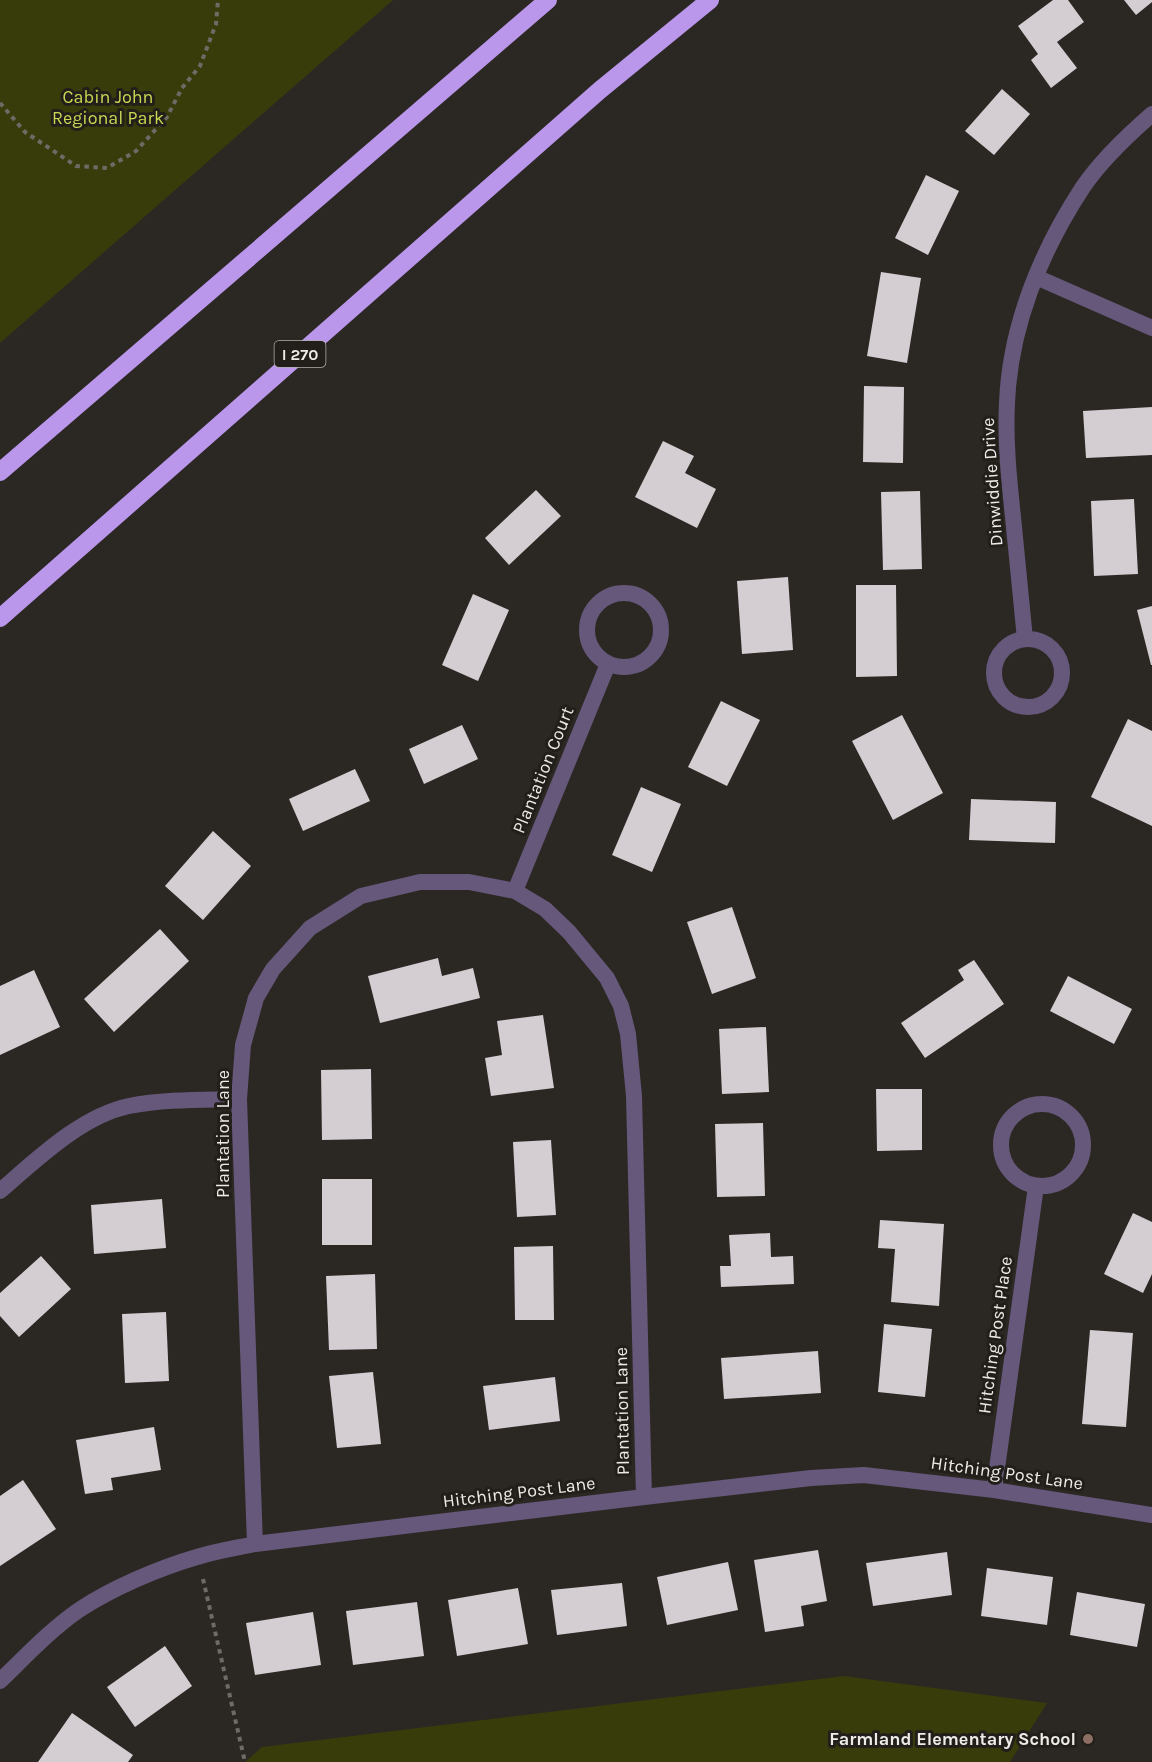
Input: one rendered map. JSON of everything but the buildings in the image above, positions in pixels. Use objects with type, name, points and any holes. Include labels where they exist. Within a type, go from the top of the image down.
[{"type":"highway","points":[[0,472],[548,0]]},
{"type":"highway","name":"I 270","points":[[0,618],[600,90],[710,0]]},
{"type":"highway","name":"I 270","points":[[600,90],[723,0]]},
{"type":"street","name":"Dinwiddie Drive","points":[[1025,639],[1006,452],[1006,403],[1011,358],[1021,314],[1058,229],[1084,185],[1130,133],[1152,114]]},
{"type":"street","points":[[1036,277],[1152,328]]},
{"type":"street","points":[[628,593],[640,596],[651,604],[658,615],[661,627],[660,640],[654,652],[645,661],[634,666],[621,667],[608,664],[590,645],[587,633],[591,614],[603,599],[614,594],[628,593]]},
{"type":"street","points":[[1025,639],[1038,641],[1050,647],[1058,657],[1062,670],[1061,683],[1055,695],[1044,703],[1032,707],[1018,706],[1006,700],[998,689],[994,677],[996,663],[1002,652],[1012,643],[1025,639]]},
{"type":"street","name":"Plantation Court","points":[[515,891],[608,664]]},
{"type":"street","name":"Plantation Lane","points":[[255,1544],[239,1099],[243,1045],[256,998],[273,969],[310,928],[361,896],[420,882],[469,882],[515,891],[545,909],[569,932],[607,978],[621,1006],[628,1034],[634,1096],[644,1497]]},
{"type":"street","points":[[0,1191],[43,1154],[83,1125],[126,1106],[156,1102],[239,1099]]},
{"type":"street","points":[[1036,1104],[1048,1104],[1061,1108],[1075,1121],[1082,1139],[1082,1151],[1078,1164],[1071,1174],[1054,1184],[1035,1186],[1023,1182],[1013,1174],[1002,1151],[1002,1138],[1005,1126],[1023,1108],[1036,1104]]},
{"type":"street","name":"Hitching Post Place","points":[[994,1490],[1035,1186]]},
{"type":"street","name":"Hitching Post Lane","points":[[0,1681],[49,1634],[80,1610],[112,1592],[198,1556],[255,1544],[811,1478],[864,1475],[994,1490],[1152,1515]]},
{"type":"path","points":[[0,104],[26,132],[76,166],[106,168],[136,151],[167,117],[182,88],[200,66],[216,24],[218,0]]},
{"type":"path","points":[[198,1556],[245,1762]]},
{"type":"green space","name":"Cabin John Regional Park","points":[[0,0],[393,0],[0,343]]},
{"type":"green space","points":[[844,1676],[1047,1703],[1010,1762],[245,1762],[262,1747]]},
{"type":"place","name":"Farmland Elementary School","points":[[1088,1739]]}]
